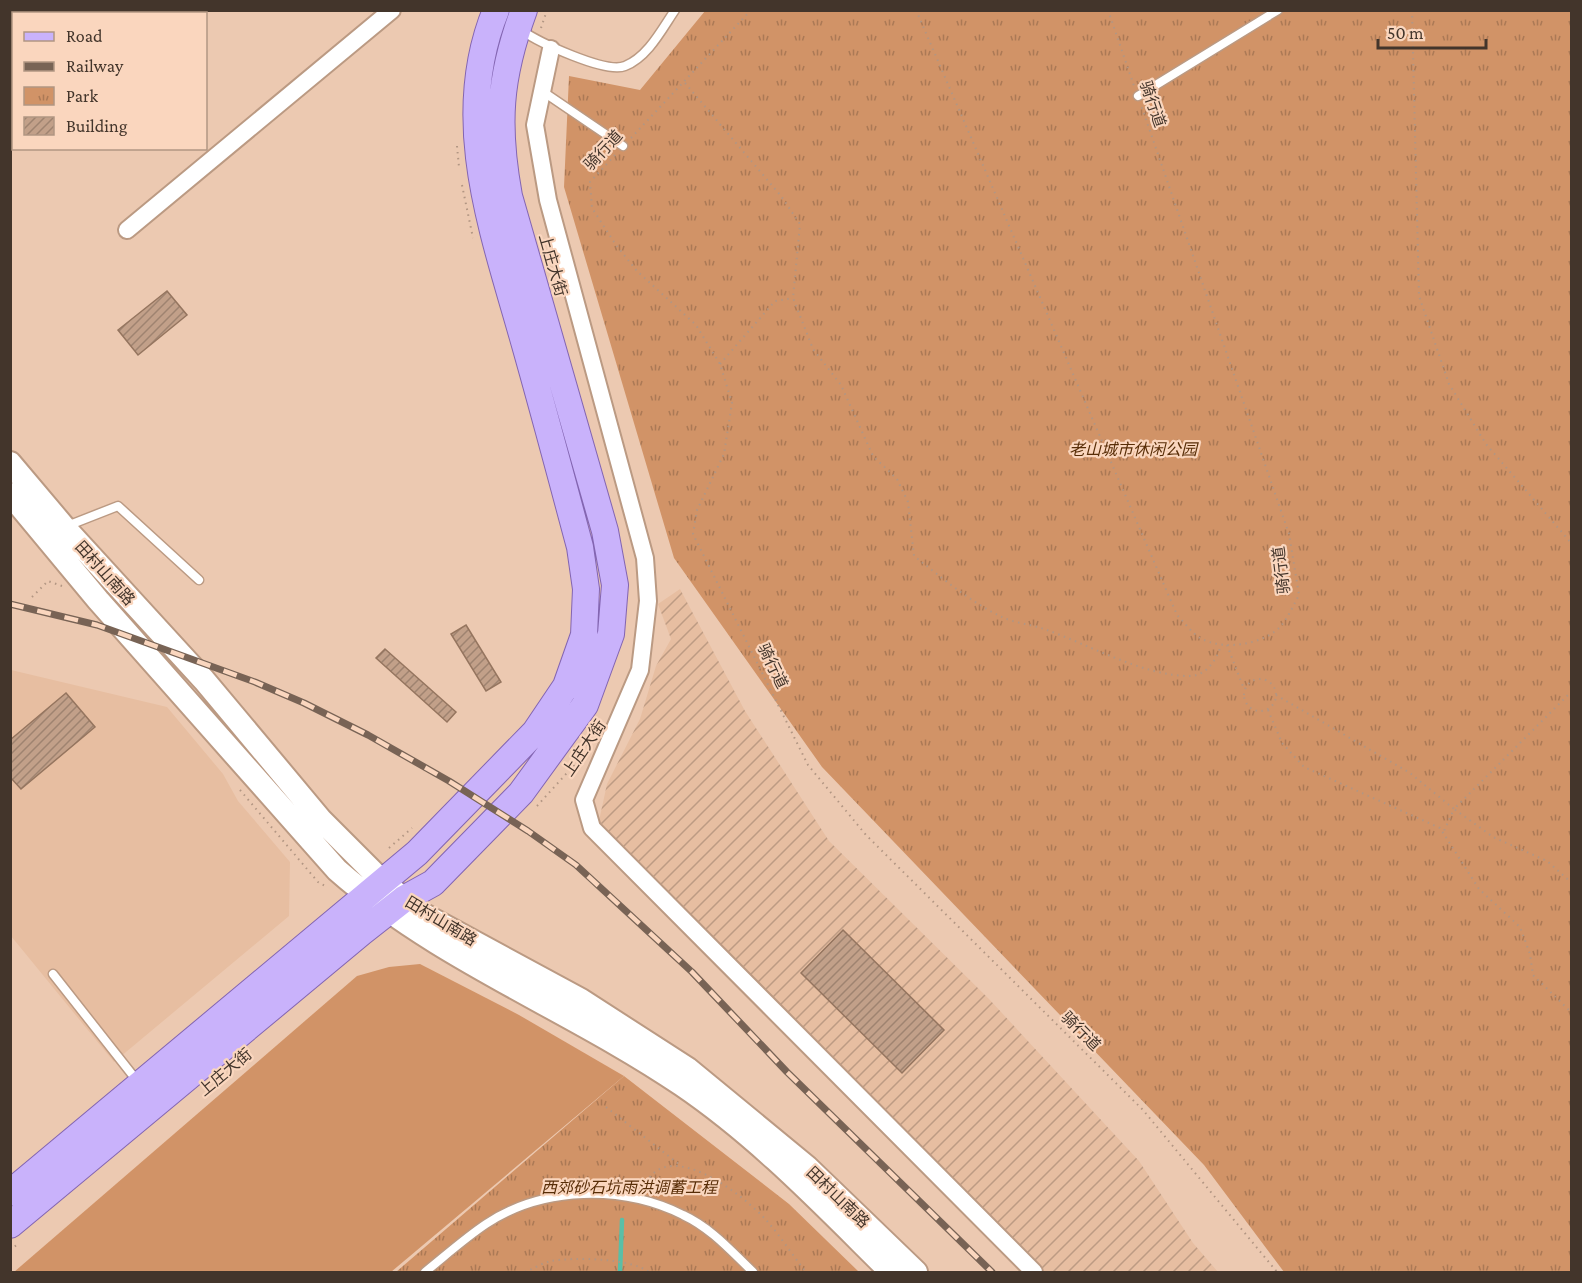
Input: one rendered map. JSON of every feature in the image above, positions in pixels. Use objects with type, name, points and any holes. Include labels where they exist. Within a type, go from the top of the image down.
[{"type":"main road","points":[[10,1193],[141,1084],[372,882],[417,853],[535,732],[566,686],[584,635],[586,590],[580,548],[494,233],[476,148],[477,85],[496,10]]},
{"type":"main road","name":"上庄大街","points":[[15,1234],[396,905],[433,883],[521,793],[585,705],[611,634],[615,585],[605,531],[508,196],[500,149],[500,119],[507,61],[532,32]]},
{"type":"main road","name":"田村山南路","points":[[10,463],[64,527],[204,680],[372,882],[396,905],[683,1086],[778,1161],[891,1272]]},
{"type":"main road","name":"田村山南路","points":[[10,494],[98,600],[337,870],[372,882]]},
{"type":"main road","name":"田村山南路","points":[[396,905],[424,915],[581,1000],[688,1069],[807,1167],[916,1272]]},
{"type":"street","points":[[126,230],[392,10]]},
{"type":"street","points":[[532,32],[542,91],[535,125],[548,200],[645,558],[648,601],[640,670],[584,800],[592,828],[1034,1272]]},
{"type":"lane","points":[[1138,96],[1278,10]]},
{"type":"lane","points":[[532,32],[613,67],[624,67],[649,47],[675,11]]},
{"type":"lane","points":[[542,91],[623,146]]},
{"type":"lane","points":[[64,527],[118,506],[199,580]]},
{"type":"lane","points":[[53,974],[141,1084]]},
{"type":"lane","points":[[425,1272],[487,1223],[525,1205],[568,1194],[642,1199],[683,1215],[716,1236],[753,1272]]},
{"type":"path","points":[[532,32],[546,10]]},
{"type":"path","name":"骑行道","points":[[751,10],[590,182],[592,208],[616,246],[637,271],[696,325],[720,364],[732,403],[724,454],[697,510],[693,534],[808,765],[866,835],[1143,1110],[1277,1272]]},
{"type":"path","name":"骑行道","points":[[916,10],[1177,615],[1199,638],[1221,645],[1245,643],[1275,631],[1286,619],[1299,595],[1289,534],[1108,10]]},
{"type":"path","points":[[1412,10],[1419,296],[1449,384],[1486,444],[1572,544]]},
{"type":"path","points":[[684,82],[781,196],[800,224],[793,298],[813,349],[841,385],[873,456],[897,478],[908,502],[914,555],[946,582],[1001,617],[1042,628],[1144,668],[1193,676],[1204,671],[1217,659],[1221,645]]},
{"type":"path","points":[[457,140],[460,174]]},
{"type":"path","points":[[462,186],[474,243]]},
{"type":"path","points":[[720,364],[775,301],[793,298]]},
{"type":"path","points":[[32,597],[48,581],[68,588]]},
{"type":"path","points":[[1227,645],[1244,689],[1243,699],[1249,708],[1258,712],[1268,710],[1274,704],[1276,695],[1272,685],[1262,679],[1252,681],[1244,689]]},
{"type":"path","points":[[1443,833],[1454,809],[1572,691]]},
{"type":"path","points":[[1276,695],[1410,773],[1493,837],[1547,861],[1572,883]]},
{"type":"path","points":[[1268,710],[1282,744],[1304,767],[1440,828],[1479,889],[1520,927],[1530,954],[1533,975],[1572,1013]]},
{"type":"path","name":"上庄大街","points":[[534,810],[576,763],[597,730]]},
{"type":"path","points":[[372,882],[419,821]]},
{"type":"path","points":[[606,1107],[680,1165],[699,1170],[767,1221],[806,1272]]},
{"type":"path","points":[[642,1199],[650,1176],[680,1165]]},
{"type":"path","points":[[10,1250],[15,1234]]},
{"type":"path","points":[[525,1272],[549,1261],[601,1260],[649,1272]]},
{"type":"shaded area","points":[[680,589],[745,711],[829,841],[989,999],[1139,1161],[1193,1243],[1218,1272],[1037,1272],[672,901],[599,821],[607,784],[640,719],[656,666],[671,639],[658,604]]},
{"type":"shaded area","points":[[11,670],[167,707],[223,774],[238,801],[290,862],[289,916],[114,1062],[11,936]]},
{"type":"green space","name":"老山城市休闲公园","points":[[705,11],[1571,11],[1571,1272],[1284,1272],[1204,1165],[822,767],[674,558],[564,187],[569,76],[640,90]]},
{"type":"green space","points":[[420,964],[519,1015],[624,1076],[391,1272],[14,1272],[357,976],[389,967]]},
{"type":"green space","name":"西郊砂石坑雨洪调蓄工程","points":[[624,1076],[789,1204],[859,1272],[396,1272]]},
{"type":"building","points":[[167,291],[187,315],[138,355],[118,330]]},
{"type":"building","points":[[466,625],[501,682],[486,691],[451,634]]},
{"type":"building","points":[[385,649],[456,712],[447,722],[376,658]]},
{"type":"building","points":[[66,693],[95,727],[21,789],[10,777],[10,740]]},
{"type":"building","points":[[843,930],[944,1030],[902,1073],[801,973]]},
{"type":"waterway","points":[[620,1272],[622,1220]]},
{"type":"railway","points":[[10,604],[97,625],[255,682],[304,703],[368,735],[449,781],[528,831],[576,865],[692,972],[787,1072],[992,1272]]}]
